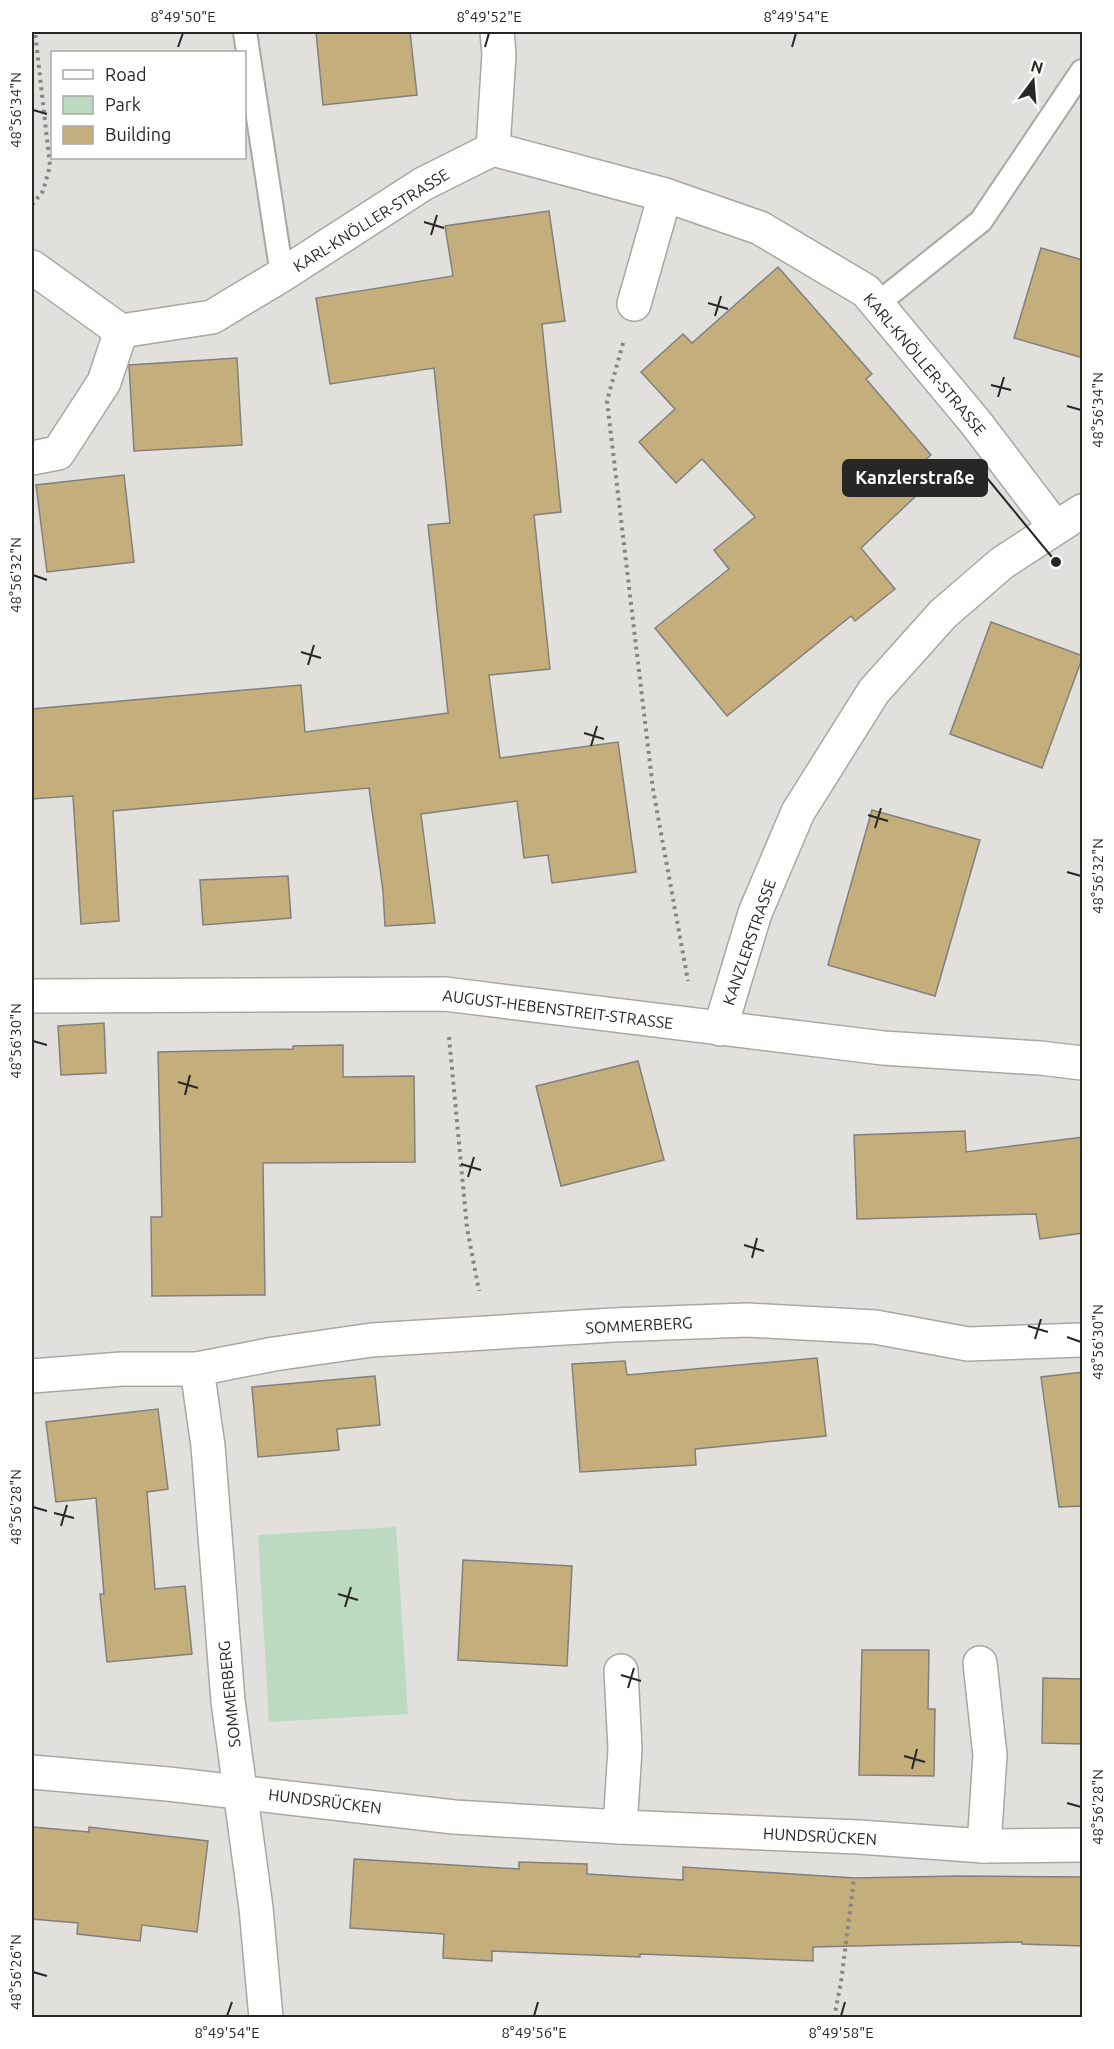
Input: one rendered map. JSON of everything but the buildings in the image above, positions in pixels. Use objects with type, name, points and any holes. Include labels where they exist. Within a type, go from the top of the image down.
[{"type":"street","points":[[493,149],[499,54],[497,32]]},
{"type":"street","name":"KARL-KNÖLLER-STRASSE","points":[[121,331],[212,317],[423,184],[493,149],[665,195],[760,228],[866,291],[976,423],[1055,527]]},
{"type":"street","points":[[634,304],[665,195]]},
{"type":"street","points":[[32,267],[121,331],[104,382],[58,453],[32,458]]},
{"type":"street","name":"KANZLERSTRASSE","points":[[708,1028],[798,812],[874,691],[943,614],[1002,563],[1083,511]]},
{"type":"street","name":"AUGUST-HEBENSTREIT-STRASSE","points":[[32,996],[445,994],[883,1048],[1083,1063]]},
{"type":"street","name":"SOMMERBERG","points":[[32,1376],[122,1369],[197,1369],[274,1354],[372,1340],[747,1320],[875,1326],[969,1344],[1083,1340]]},
{"type":"street","name":"SOMMERBERG","points":[[197,1369],[208,1446],[228,1701],[256,1908],[266,2018]]},
{"type":"street","points":[[980,1663],[990,1755],[984,1846]]},
{"type":"street","points":[[620,1827],[625,1749],[621,1671]]},
{"type":"street","name":"HUNDSRÜCKEN","points":[[32,1772],[241,1792],[454,1817],[984,1846],[1083,1845]]},
{"type":"lane","name":"KARL-KNÖLLER-STRASSE","points":[[245,32],[282,275]]},
{"type":"lane","points":[[877,304],[981,221],[1083,71]]},
{"type":"path","points":[[32,205],[43,191],[50,166],[35,32]]},
{"type":"path","points":[[634,304],[607,401],[653,789],[708,1028]]},
{"type":"path","points":[[433,1336],[481,1302],[467,1228],[445,994]]},
{"type":"path","points":[[834,2018],[841,1982],[859,1838]]},
{"type":"green space","points":[[396,1527],[408,1714],[269,1722],[258,1535]]},
{"type":"place","name":"Kanzlerstraße","points":[[1056,562]]}]
